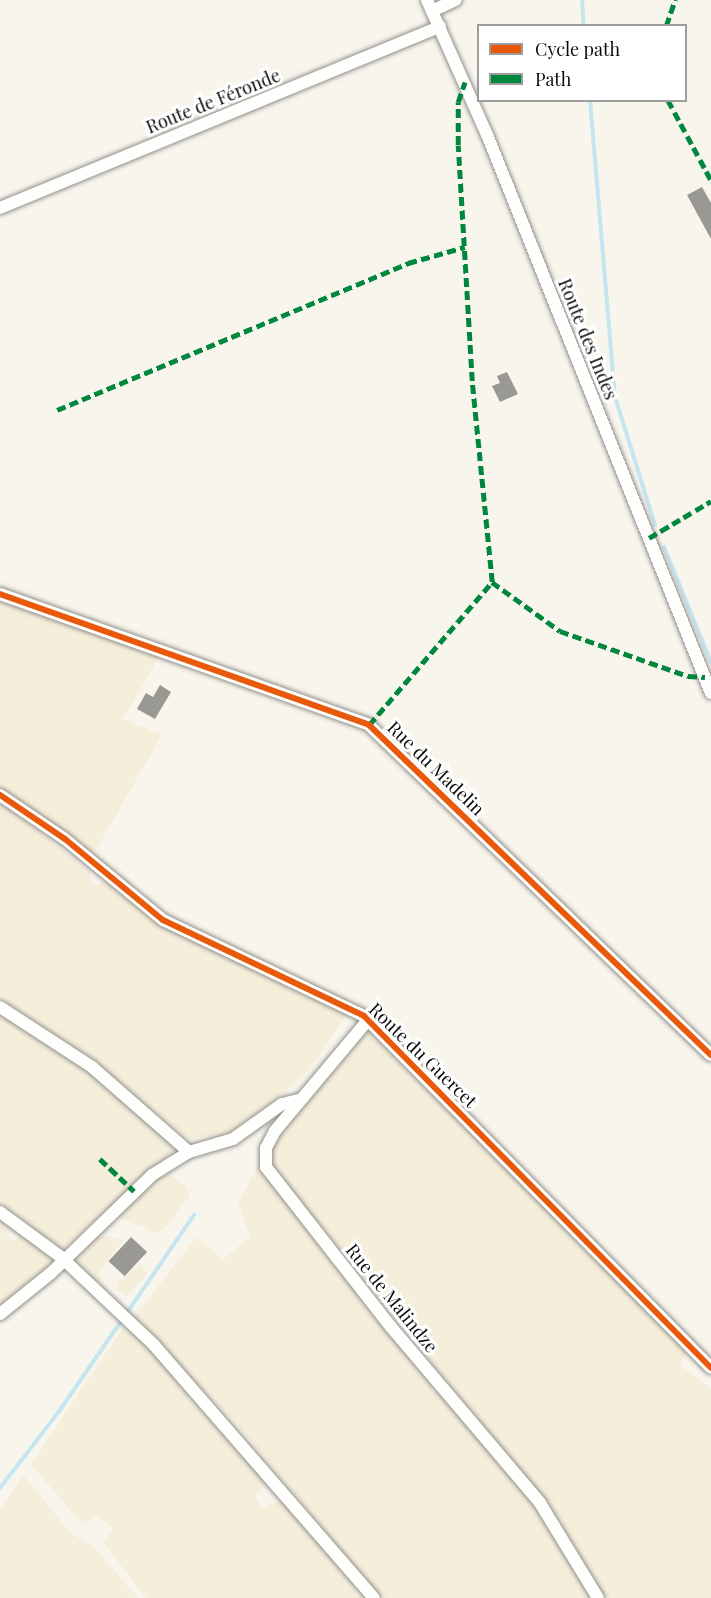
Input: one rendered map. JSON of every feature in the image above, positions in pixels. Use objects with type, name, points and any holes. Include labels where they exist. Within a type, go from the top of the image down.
[{"type":"street","points":[[429,5],[456,0]]},
{"type":"street","name":"Route des Indes","points":[[429,5],[440,27],[711,693]]},
{"type":"street","name":"Route de Féronde","points":[[0,208],[440,27]]},
{"type":"street","name":"Rue du Madelin","points":[[0,594],[369,725],[711,1055]]},
{"type":"street","name":"Route du Guercet","points":[[0,795],[65,839],[170,924],[335,999],[368,1020],[711,1368]]},
{"type":"street","points":[[0,1007],[92,1067],[189,1152]]},
{"type":"street","name":"Rue de Malindze","points":[[368,1020],[300,1100],[268,1144],[268,1171],[433,1379],[540,1503],[597,1598]]},
{"type":"street","points":[[0,1314],[64,1259],[152,1175],[189,1152],[234,1139],[282,1104],[300,1100]]},
{"type":"street","points":[[0,1212],[64,1259],[129,1320],[217,1413],[374,1598]]},
{"type":"shaded area","points":[[0,594],[162,652],[123,719],[162,735],[93,855],[0,790]]},
{"type":"shaded area","points":[[0,801],[91,872],[90,882],[96,886],[106,881],[157,924],[348,1013],[306,1074],[235,1132],[188,1139],[86,1054],[0,998]]},
{"type":"shaded area","points":[[0,1011],[78,1062],[179,1147],[63,1248],[0,1204]]},
{"type":"shaded area","points":[[367,1031],[687,1351],[680,1365],[711,1389],[711,1598],[605,1598],[554,1512],[269,1163],[273,1140]]},
{"type":"shaded area","points":[[258,1165],[431,1381],[433,1393],[440,1391],[543,1512],[593,1598],[381,1598],[235,1422],[134,1317],[197,1237],[223,1260],[250,1236],[238,1205]]},
{"type":"shaded area","points":[[165,1172],[185,1185],[190,1196],[164,1229],[157,1233],[117,1217]]},
{"type":"shaded area","points":[[0,1218],[10,1226],[5,1233],[14,1241],[21,1234],[55,1260],[0,1309]]},
{"type":"shaded area","points":[[93,1234],[124,1240],[98,1272],[102,1278],[96,1284],[71,1260]]},
{"type":"shaded area","points":[[141,1264],[148,1274],[130,1293],[126,1296],[116,1289],[118,1282]]},
{"type":"shaded area","points":[[125,1325],[163,1360],[187,1392],[187,1398],[196,1405],[200,1401],[268,1482],[255,1495],[262,1509],[285,1498],[355,1583],[356,1597],[364,1594],[369,1598],[146,1598],[103,1542],[113,1529],[98,1515],[82,1524],[31,1464]]},
{"type":"shaded area","points":[[23,1475],[71,1533],[96,1549],[138,1598],[0,1598],[0,1510]]},
{"type":"building","points":[[702,187],[711,203],[711,239],[687,195]]},
{"type":"building","points":[[507,372],[518,394],[500,402],[492,386],[500,383],[497,376]]},
{"type":"building","points":[[160,685],[171,692],[155,719],[137,709],[146,693],[153,697]]},
{"type":"building","points":[[131,1237],[147,1252],[125,1276],[108,1261]]},
{"type":"waterway","points":[[582,0],[584,24]]},
{"type":"waterway","points":[[590,102],[615,397],[655,525]]},
{"type":"waterway","points":[[664,547],[711,662]]},
{"type":"waterway","points":[[0,1488],[60,1410],[194,1215]]},
{"type":"marked path","points":[[667,24],[675,0]]},
{"type":"marked path","points":[[369,725],[492,582],[472,381],[458,145],[458,102],[465,82]]},
{"type":"marked path","points":[[669,102],[711,180]]},
{"type":"marked path","points":[[57,410],[408,263],[465,247]]},
{"type":"marked path","points":[[649,538],[711,501]]},
{"type":"marked path","points":[[492,582],[560,631],[688,676],[705,677]]},
{"type":"marked path","points":[[100,1159],[134,1191]]},
{"type":"cycle path","points":[[0,594],[369,725],[711,1055]]},
{"type":"cycle path","points":[[0,795],[65,839],[163,920],[364,1016],[711,1368]]}]
